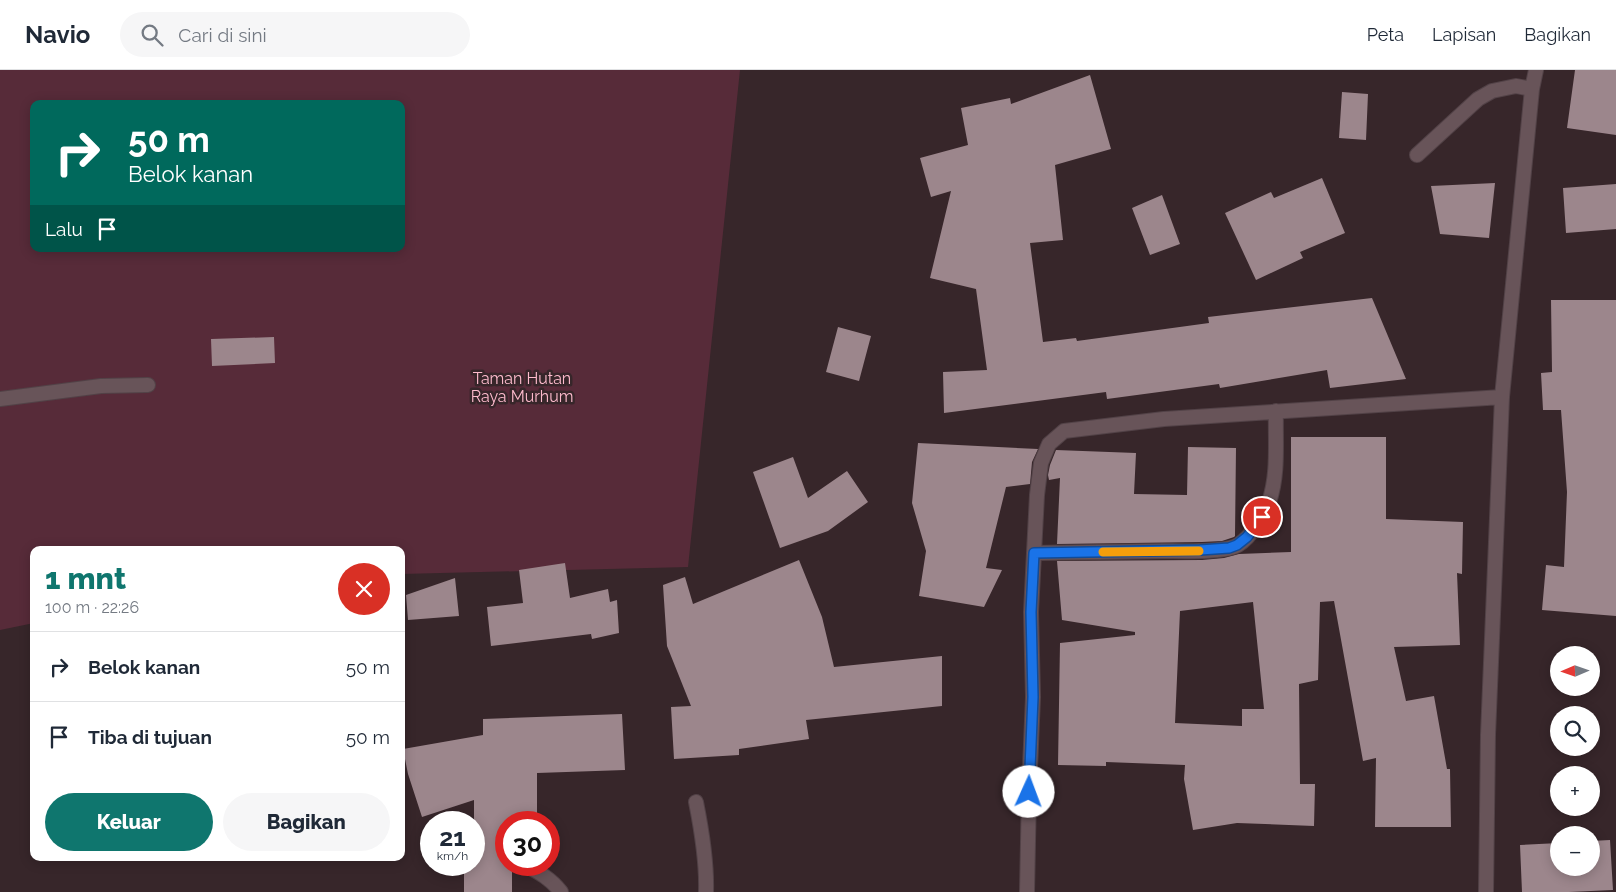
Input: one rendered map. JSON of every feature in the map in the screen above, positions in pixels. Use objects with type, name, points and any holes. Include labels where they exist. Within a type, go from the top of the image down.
[{"type":"street","points":[[1486,892],[1488,735],[1502,397],[1532,89],[1536,70]]},
{"type":"street","points":[[1417,155],[1478,99],[1492,91],[1516,86],[1532,89]]},
{"type":"street","points":[[0,399],[101,386],[148,385]]},
{"type":"street","points":[[1027,892],[1033,697],[1031,612],[1037,495],[1041,463],[1049,444],[1064,431],[1164,419],[1502,397]]},
{"type":"street","points":[[1034,553],[1200,550],[1229,548],[1237,545],[1247,537],[1262,517],[1272,489],[1274,482],[1276,411]]},
{"type":"street","points":[[696,802],[703,841],[707,877],[706,892]]},
{"type":"street","points":[[545,876],[561,892]]},
{"type":"green space","name":"Taman Hutan Raya Murhum","points":[[0,70],[740,70],[688,567],[405,574],[405,546],[30,546],[30,624],[0,630]]},
{"type":"building","points":[[1575,70],[1616,70],[1616,135],[1567,128]]},
{"type":"building","points":[[1090,75],[1111,149],[1055,165],[1063,240],[1030,243],[1043,342],[1076,338],[1077,341],[1209,323],[1208,317],[1372,298],[1406,379],[1330,388],[1327,370],[1220,388],[1219,384],[1107,399],[1106,392],[944,413],[943,372],[987,370],[976,289],[930,278],[951,191],[931,197],[920,158],[968,145],[961,108],[1010,98],[1011,104]]},
{"type":"building","points":[[1342,92],[1368,94],[1366,140],[1339,138]]},
{"type":"building","points":[[1322,178],[1345,233],[1300,252],[1303,258],[1256,280],[1225,213],[1271,192],[1274,198]]},
{"type":"building","points":[[1495,183],[1489,238],[1440,234],[1431,186]]},
{"type":"building","points":[[1616,184],[1616,229],[1566,233],[1563,188]]},
{"type":"building","points":[[1162,195],[1180,244],[1150,255],[1132,208]]},
{"type":"building","points":[[1551,300],[1616,300],[1616,616],[1542,610],[1546,565],[1564,567],[1567,492],[1561,410],[1543,410],[1541,373],[1552,372]]},
{"type":"building","points":[[838,327],[871,336],[859,381],[826,372]]},
{"type":"building","points":[[274,337],[275,363],[212,366],[211,339]]},
{"type":"building","points":[[1291,437],[1386,437],[1386,519],[1463,522],[1462,574],[1457,573],[1460,645],[1394,647],[1406,701],[1434,696],[1447,769],[1450,769],[1451,827],[1375,827],[1376,758],[1363,761],[1334,601],[1320,602],[1318,680],[1299,684],[1300,784],[1315,784],[1314,826],[1237,823],[1193,830],[1184,779],[1185,765],[1106,762],[1106,766],[1058,765],[1060,643],[1135,635],[1135,632],[1062,620],[1057,561],[1202,560],[1224,558],[1239,554],[1291,552]],"holes":[[[1253,602],[1264,709],[1242,709],[1242,726],[1175,723],[1180,611]]]},
{"type":"building","points":[[918,443],[1038,449],[1032,462],[1030,484],[1006,487],[986,568],[1002,570],[984,607],[919,596],[926,551],[912,503]]},
{"type":"building","points":[[1188,447],[1236,448],[1234,537],[1222,541],[1202,542],[1057,544],[1060,478],[1049,480],[1048,475],[1056,450],[1136,453],[1134,494],[1187,495]]},
{"type":"building","points":[[793,457],[808,498],[847,471],[868,502],[828,531],[780,548],[753,472]]},
{"type":"building","points":[[799,560],[822,617],[834,667],[942,656],[942,706],[806,720],[809,739],[739,749],[739,755],[674,759],[671,707],[691,706],[667,646],[663,585],[685,577],[693,604]]},
{"type":"building","points":[[565,563],[570,598],[608,589],[610,602],[617,600],[619,633],[592,639],[591,634],[491,646],[487,607],[523,603],[519,570]]},
{"type":"building","points":[[455,578],[459,616],[408,620],[406,595]]},
{"type":"building","points":[[622,714],[625,770],[537,773],[537,811],[495,811],[495,876],[512,876],[512,892],[464,892],[464,876],[485,876],[485,811],[474,811],[474,800],[440,811],[420,811],[405,759],[405,749],[483,735],[483,719]]},
{"type":"building","points":[[1610,840],[1613,890],[1522,892],[1520,845],[1550,843],[1550,876],[1600,876],[1600,841]]},
{"type":"slow traffic","points":[[1103,552],[1199,551]]},
{"type":"route","points":[[1029,792],[1033,697],[1031,612],[1034,553],[1229,548],[1237,545],[1247,537],[1262,517]]}]
